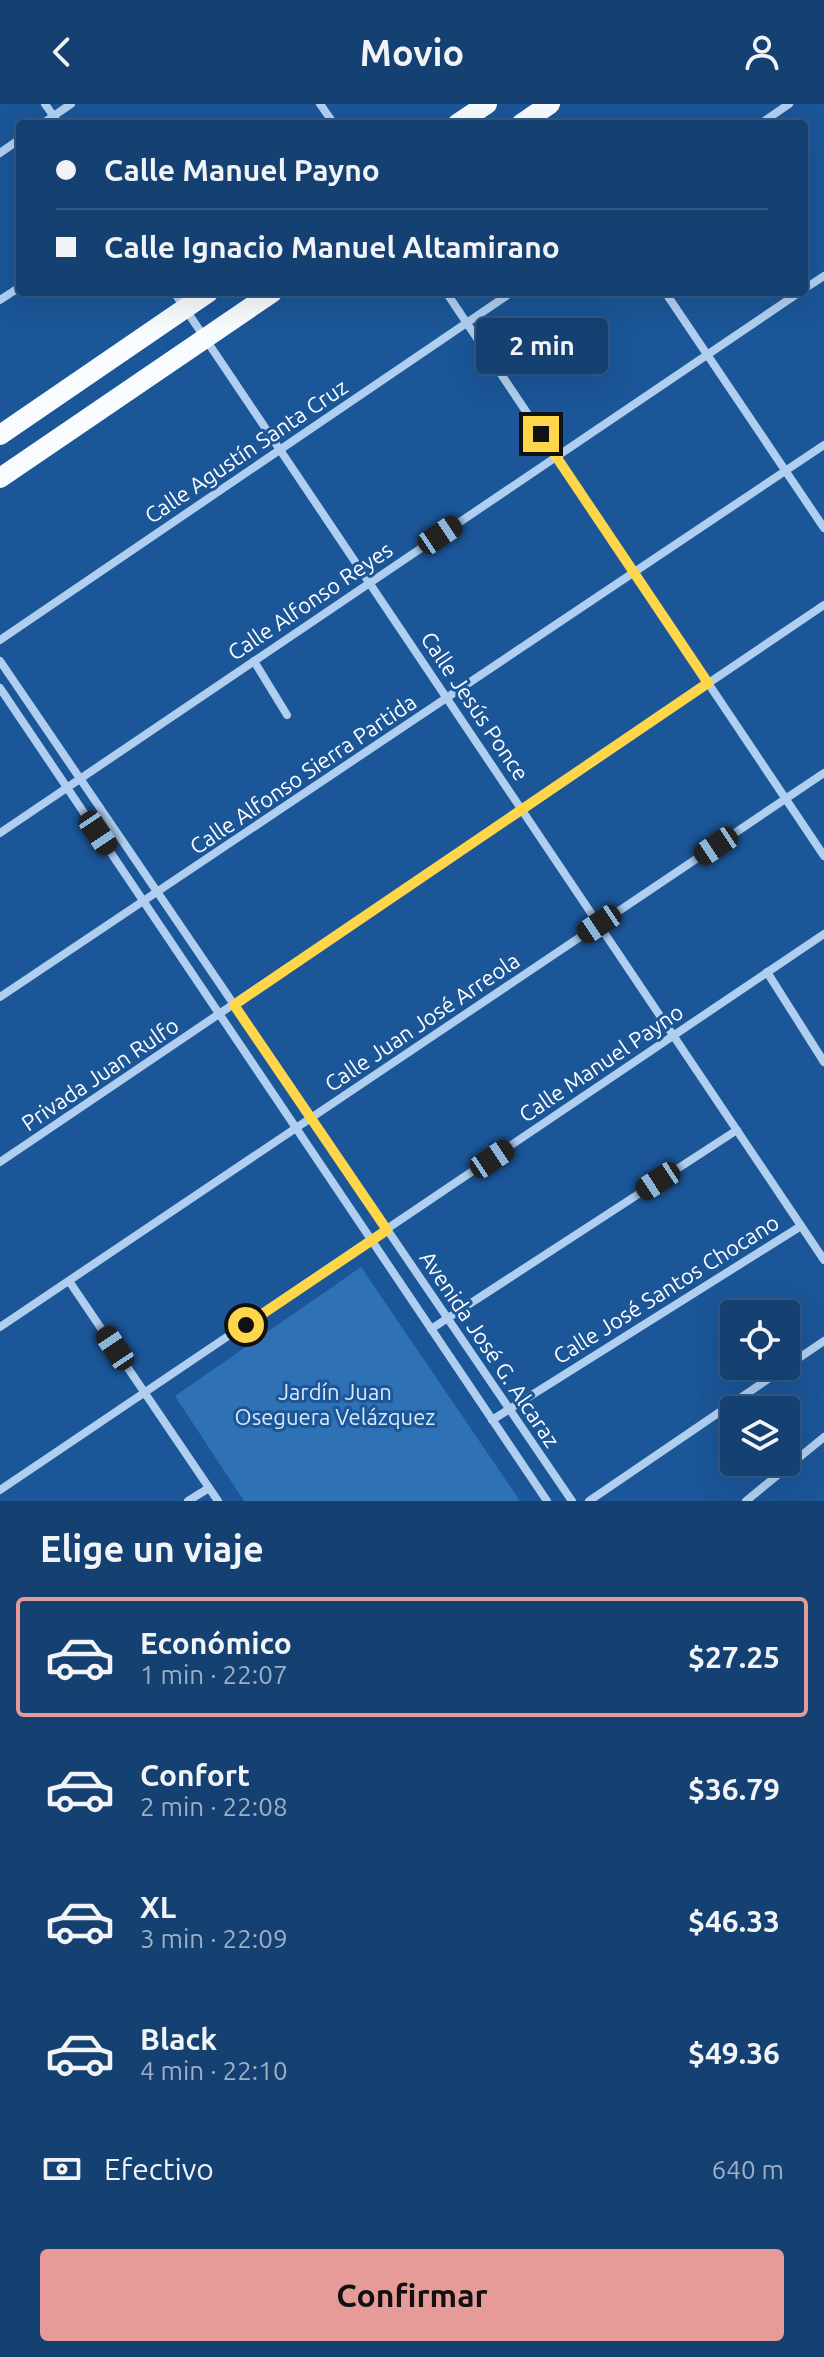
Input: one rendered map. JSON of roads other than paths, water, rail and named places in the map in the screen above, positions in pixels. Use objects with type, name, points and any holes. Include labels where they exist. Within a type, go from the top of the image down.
[{"type":"main road","points":[[463,120],[487,104]]},
{"type":"main road","points":[[527,120],[545,109]]},
{"type":"main road","points":[[0,478],[267,296]]},
{"type":"main road","points":[[0,435],[180,300]]},
{"type":"street","points":[[45,104],[56,120],[71,104]]},
{"type":"street","points":[[766,120],[789,104]]},
{"type":"street","points":[[449,296],[824,856]]},
{"type":"street","name":"Calle Agustín Santa Cruz","points":[[0,640],[506,296]]},
{"type":"street","points":[[668,296],[824,528]]},
{"type":"street","name":"Calle Alfonso Reyes","points":[[0,833],[795,296]]},
{"type":"street","name":"Calle Jesús Ponce","points":[[180,300],[824,1260]]},
{"type":"street","name":"Calle Alfonso Sierra Partida","points":[[0,997],[824,445]]},
{"type":"street","name":"Privada Juan Rulfo","points":[[0,1162],[824,605]]},
{"type":"street","name":"Avenida José G. Alcaraz","points":[[0,661],[572,1501]]},
{"type":"street","points":[[254,661],[287,715]]},
{"type":"street","name":"Avenida José G. Alcaraz","points":[[0,688],[547,1501]]},
{"type":"street","name":"Calle Juan José Arreola","points":[[0,1327],[824,773]]},
{"type":"street","name":"Calle Manuel Payno","points":[[0,1490],[824,934]]},
{"type":"street","points":[[767,972],[824,1062]]},
{"type":"street","points":[[431,1329],[737,1130]]},
{"type":"street","name":"Calle José Santos Chocano","points":[[492,1420],[801,1226]]},
{"type":"street","points":[[69,1281],[218,1501]]},
{"type":"street","points":[[589,1501],[824,1341]]},
{"type":"street","points":[[746,1501],[824,1437]]},
{"type":"street","points":[[188,1501],[209,1488]]},
{"type":"park label","name":"Jardín Juan Oseguera Velázquez","points":[[335,1404]]}]
